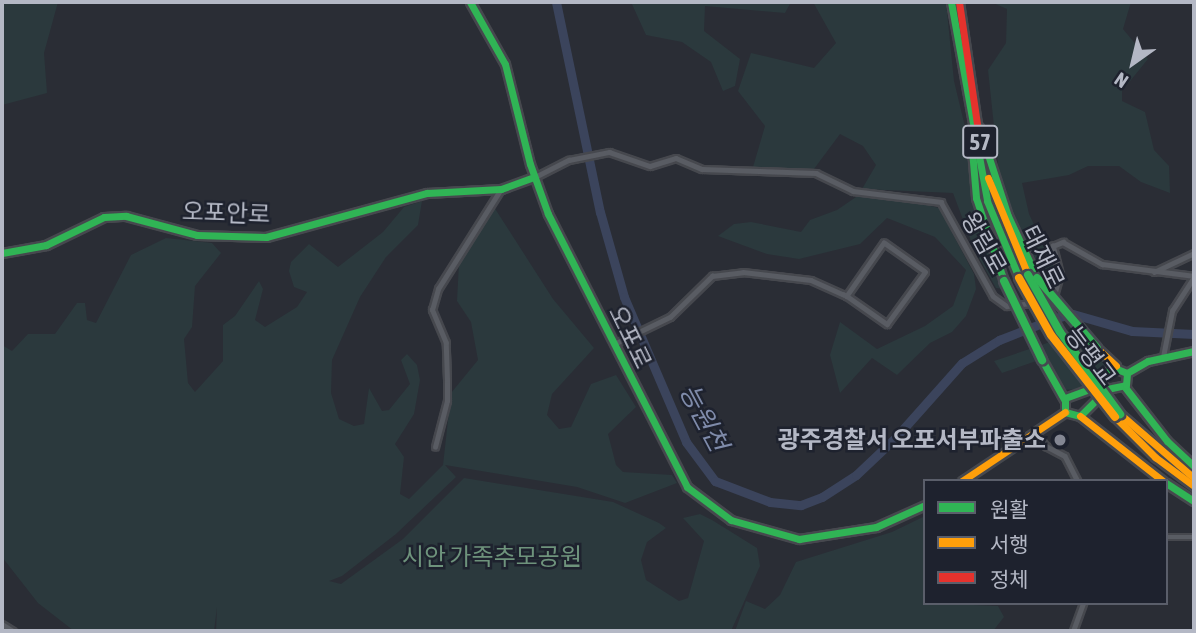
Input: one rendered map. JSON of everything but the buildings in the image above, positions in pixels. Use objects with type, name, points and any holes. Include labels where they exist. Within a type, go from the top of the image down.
[{"type":"main road","name":"오포로","points":[[470,2],[506,64],[534,177],[612,345],[682,479],[702,501],[731,520],[777,536],[818,539],[876,527],[923,506]]},
{"type":"main road","name":"태재로","points":[[951,2],[987,201],[1028,277]]},
{"type":"main road","name":"태재로","points":[[960,2],[973,119]]},
{"type":"main road","points":[[973,119],[1028,277],[1097,348],[1127,373]]},
{"type":"main road","points":[[973,119],[976,198],[1004,281],[1064,399],[1065,412]]},
{"type":"main road","name":"오포안로","points":[[2,253],[46,245],[104,216],[126,216],[185,234],[252,238],[294,232],[427,193],[501,189],[534,177]]},
{"type":"main road","name":"능평교","points":[[1028,277],[1051,335],[1118,415]]},
{"type":"main road","points":[[1127,373],[1163,356],[1194,351]]},
{"type":"main road","points":[[1064,399],[1098,386],[1116,366]]},
{"type":"main road","points":[[1124,386],[1127,373]]},
{"type":"main road","points":[[1080,416],[1107,389],[1124,386]]},
{"type":"main road","points":[[1124,386],[1167,441],[1194,466]]},
{"type":"main road","points":[[965,479],[1065,412],[1080,416],[1160,479]]},
{"type":"main road","name":"57","points":[[1118,415],[1194,478]]},
{"type":"main road","name":"57","points":[[1118,415],[1155,457],[1194,486]]},
{"type":"main road","points":[[1168,485],[1194,501]]},
{"type":"street","name":"왕림로","points":[[534,177],[569,160],[608,152],[650,166],[676,158],[702,169],[816,173],[853,191],[941,202],[993,296],[1007,306],[1036,302],[1055,292],[1060,275],[1053,246],[1063,242],[1102,264],[1152,273],[1194,276]]},
{"type":"street","points":[[435,447],[447,401],[447,368],[446,344],[432,310],[444,279],[501,189]]},
{"type":"street","points":[[612,345],[670,317],[712,276],[743,272],[811,280],[847,296],[887,324],[925,272],[884,243],[847,296]]},
{"type":"street","points":[[1152,273],[1194,253]]},
{"type":"street","points":[[1163,356],[1162,344],[1172,311],[1194,276]]},
{"type":"street","points":[[1035,432],[1046,446],[1065,456],[1077,479]]},
{"type":"street","points":[[1168,537],[1194,537]]},
{"type":"street","points":[[1073,631],[1082,605]]},
{"type":"street","points":[[2,624],[13,631]]},
{"type":"green space","points":[[2,2],[58,2],[44,53],[47,93],[2,105]]},
{"type":"green space","points":[[631,2],[791,2],[785,13],[705,6],[704,31],[740,59],[735,86],[723,91],[711,62],[682,42],[646,35]]},
{"type":"green space","points":[[813,2],[946,2],[954,81],[1004,289],[996,288],[974,249],[953,193],[862,189],[876,165],[863,146],[840,134],[814,169],[753,167],[765,126],[738,91],[751,53],[814,68],[836,43]]},
{"type":"green space","points":[[991,2],[1131,2],[1123,29],[1148,59],[1122,91],[1122,101],[1145,112],[1154,150],[1169,166],[1170,193],[1141,182],[1119,166],[1088,166],[1069,175],[1022,183],[1029,214],[1056,271],[1048,280],[1010,216],[999,173],[988,70],[1006,43],[1007,9]]},
{"type":"green space","points":[[859,195],[899,198],[939,208],[974,274],[976,289],[966,316],[952,332],[930,343],[897,375],[872,358],[840,393],[830,355],[840,322],[877,349],[925,326],[953,306],[966,270],[935,237],[887,218],[860,244],[799,259],[767,254],[718,236],[734,224],[751,222],[801,232],[810,220],[837,210]]},
{"type":"green space","name":"시안 가족추모공원","points":[[422,201],[418,225],[386,257],[360,297],[332,360],[331,393],[339,419],[354,426],[364,424],[369,388],[382,411],[389,410],[410,384],[401,360],[407,354],[417,365],[420,380],[414,414],[395,444],[404,457],[400,494],[409,499],[443,465],[451,393],[478,360],[471,322],[457,301],[459,263],[494,207],[553,299],[594,348],[552,394],[547,415],[559,429],[571,427],[591,384],[616,375],[636,407],[608,434],[616,465],[623,472],[672,475],[677,483],[625,503],[577,487],[445,465],[456,477],[396,534],[342,576],[329,581],[341,584],[403,539],[464,478],[613,502],[659,523],[666,528],[647,542],[641,560],[646,580],[679,601],[688,598],[704,541],[683,518],[700,514],[712,520],[757,548],[760,566],[731,631],[216,631],[217,607],[214,631],[74,631],[38,603],[2,557],[2,345],[12,351],[28,334],[55,334],[77,303],[85,303],[87,320],[96,323],[131,255],[166,238],[212,243],[221,253],[195,286],[192,327],[184,339],[188,383],[195,392],[223,361],[223,325],[235,316],[259,281],[263,289],[255,320],[265,327],[297,307],[307,292],[294,287],[289,271],[291,262],[309,244],[338,267],[383,232],[404,207]]},
{"type":"green space","points":[[1074,334],[1108,364],[1081,389],[1063,390],[1045,358],[1002,373],[994,361]]},
{"type":"green space","points":[[923,517],[923,605],[998,606],[1004,617],[993,631],[735,631],[746,601],[765,609],[780,595],[796,562],[892,532]]},
{"type":"waterway","name":"능원천","points":[[556,2],[600,212],[624,297],[686,442],[715,481],[770,502],[801,505],[822,497],[856,475],[896,437],[962,363],[999,340],[1055,318],[1073,314],[1132,331],[1194,334]]},
{"type":"traffic: fast","points":[[470,2],[505,64],[530,164],[548,214],[687,487],[731,520],[799,539],[876,527],[923,506]]},
{"type":"traffic: fast","points":[[951,2],[987,201],[1019,278]]},
{"type":"traffic: fast","points":[[979,127],[1008,216],[1037,278]]},
{"type":"traffic: fast","points":[[971,138],[976,198],[1004,281]]},
{"type":"traffic: fast","points":[[2,253],[46,245],[104,217],[126,216],[197,235],[266,237],[427,193],[501,189],[534,177]]},
{"type":"traffic: fast","points":[[1028,275],[1060,332],[1120,414]]},
{"type":"traffic: fast","points":[[1037,278],[1097,348]]},
{"type":"traffic: fast","points":[[1004,281],[1042,360]]},
{"type":"traffic: fast","points":[[1127,373],[1148,361],[1194,351]]},
{"type":"traffic: fast","points":[[1042,360],[1064,399]]},
{"type":"traffic: fast","points":[[1065,412],[1065,398],[1098,386],[1112,367],[1127,373]]},
{"type":"traffic: fast","points":[[1065,412],[1080,416],[1107,389],[1126,385],[1127,373]]},
{"type":"traffic: fast","points":[[1124,386],[1167,441],[1194,466]]},
{"type":"traffic: fast","points":[[1168,484],[1194,501]]},
{"type":"traffic: slow","points":[[988,178],[1028,275]]},
{"type":"traffic: slow","points":[[1019,278],[1051,335],[1115,417]]},
{"type":"traffic: slow","points":[[1097,348],[1116,366]]},
{"type":"traffic: slow","points":[[965,479],[1065,412]]},
{"type":"traffic: slow","points":[[1120,414],[1194,478]]},
{"type":"traffic: slow","points":[[1080,416],[1160,479]]},
{"type":"traffic: slow","points":[[1115,417],[1155,457],[1194,486]]},
{"type":"traffic: jam","points":[[959,2],[978,131]]},
{"type":"place","name":"광주경찰서 오포서부파출소","points":[[1060,440]]}]
